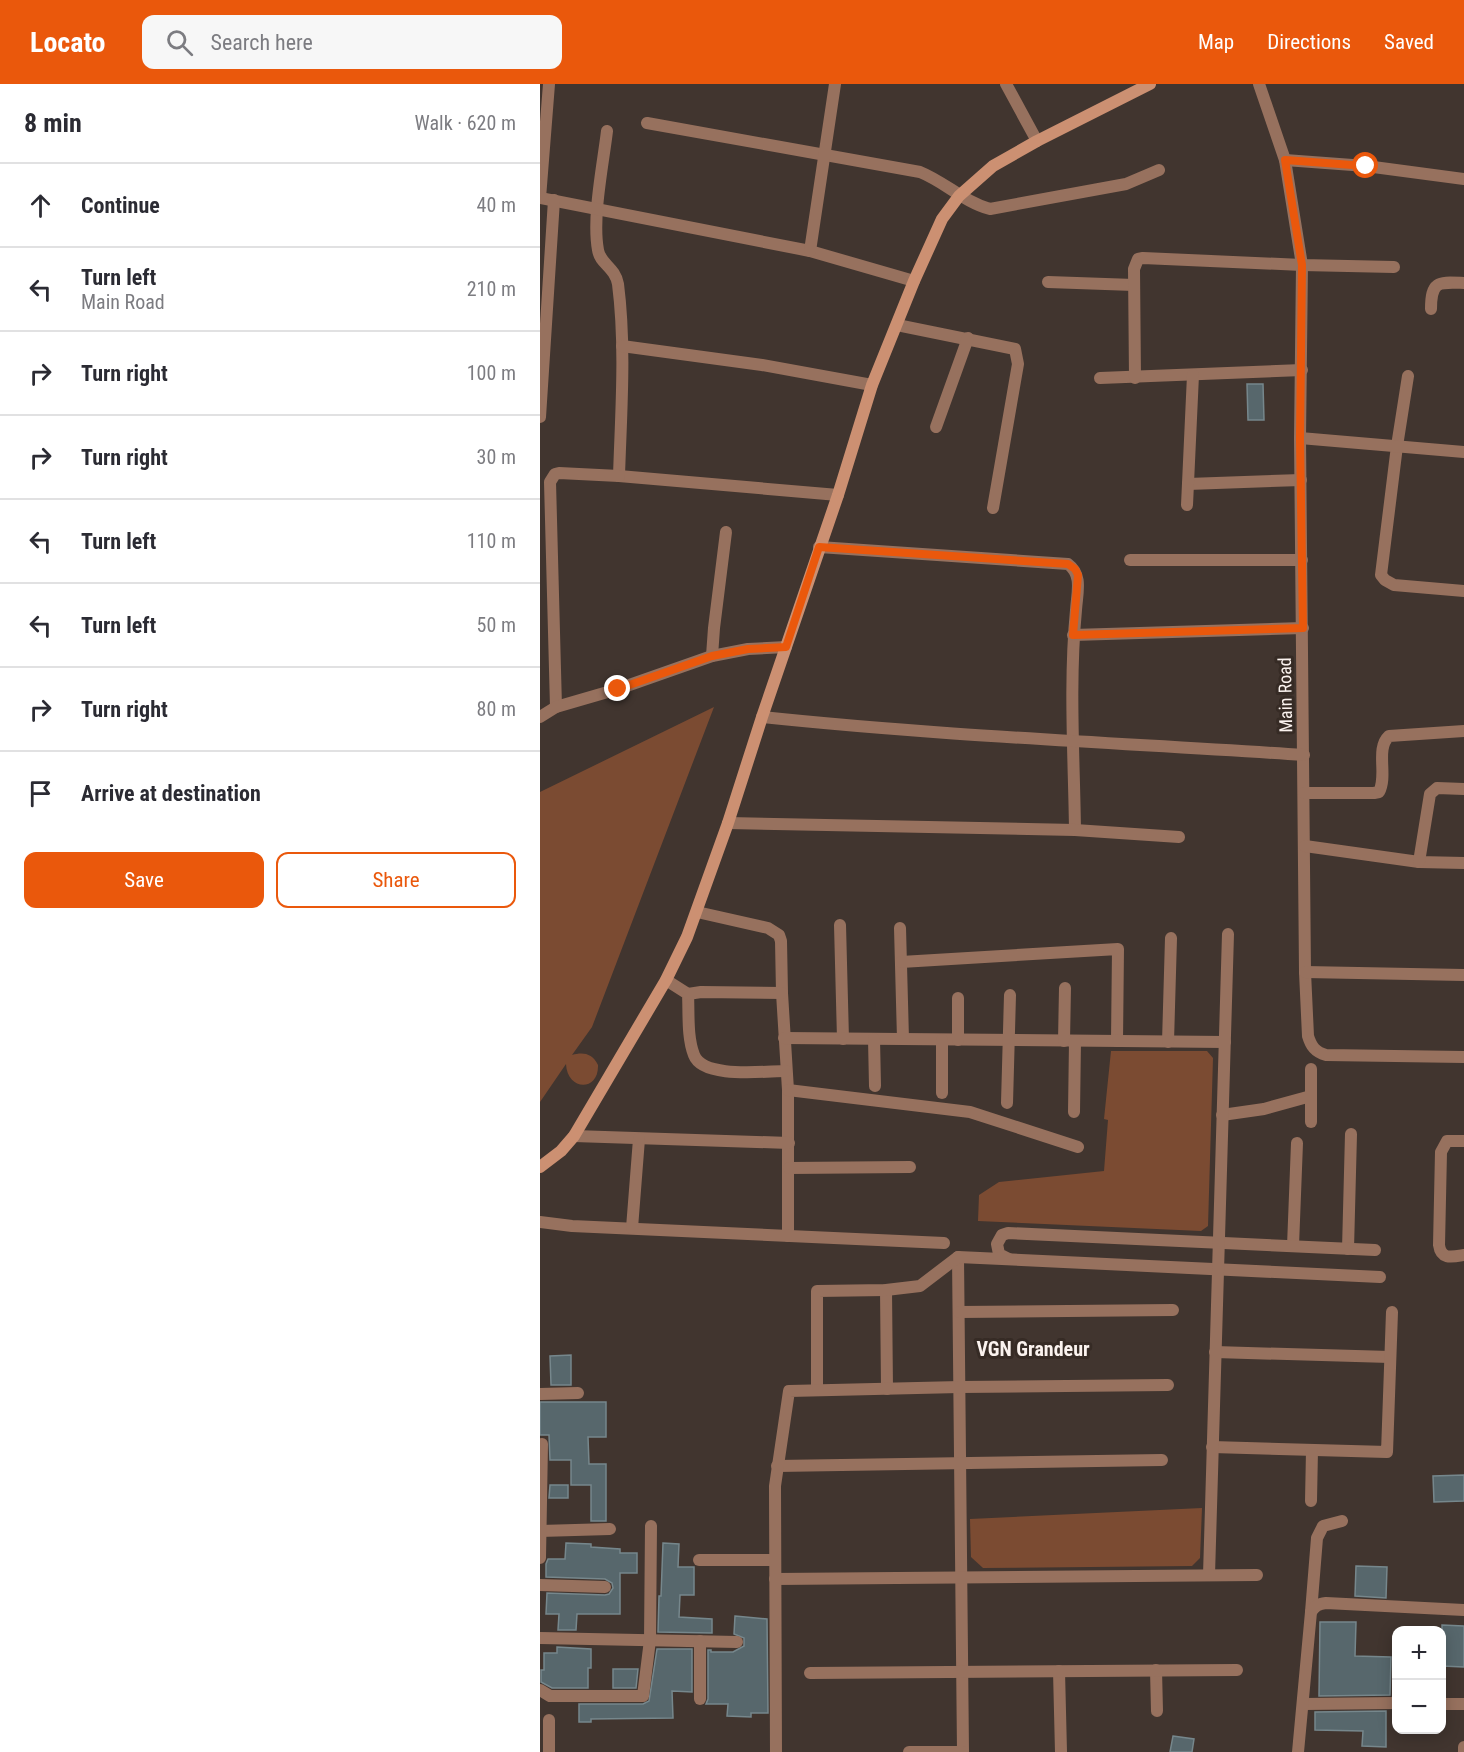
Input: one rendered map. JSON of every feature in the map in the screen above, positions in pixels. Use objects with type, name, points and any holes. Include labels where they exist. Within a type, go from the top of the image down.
[{"type":"street","points":[[549,84],[540,198],[810,251],[914,281]]},
{"type":"street","points":[[810,251],[836,84]]},
{"type":"street","points":[[1006,84],[1037,141]]},
{"type":"street","points":[[540,1167],[561,1151],[574,1136],[666,980],[697,912],[838,495],[872,386],[914,281],[942,219],[959,196],[993,166],[1150,84]]},
{"type":"street","name":"Main Road","points":[[1259,84],[1285,160],[1302,265],[1300,438],[1305,972],[1308,1036],[1311,1045],[1326,1055],[1464,1057]]},
{"type":"street","points":[[647,123],[920,172],[930,176],[959,196],[990,209],[1126,184],[1159,170]]},
{"type":"street","points":[[607,131],[597,209],[597,249],[600,257],[616,275],[622,345],[619,476]]},
{"type":"street","points":[[1285,160],[1366,166],[1464,179]]},
{"type":"street","points":[[540,417],[554,200]]},
{"type":"street","points":[[1135,378],[1135,264],[1143,258],[1394,267]]},
{"type":"street","points":[[1048,282],[1134,285]]},
{"type":"street","points":[[1431,309],[1431,294],[1436,285],[1464,283]]},
{"type":"street","points":[[897,325],[1010,346],[1015,349],[1018,357],[993,508]]},
{"type":"street","points":[[936,427],[968,338]]},
{"type":"street","points":[[622,345],[762,365],[872,386]]},
{"type":"street","points":[[1100,378],[1302,370]]},
{"type":"street","points":[[1187,505],[1193,375]]},
{"type":"street","points":[[1408,376],[1381,566],[1382,575],[1385,580],[1395,585],[1464,591]]},
{"type":"street","points":[[1300,438],[1464,452]]},
{"type":"street","points":[[556,707],[550,482],[555,474],[619,476],[838,495]]},
{"type":"street","points":[[1188,484],[1301,480]]},
{"type":"street","points":[[712,656],[726,532]]},
{"type":"street","points":[[819,547],[1068,564],[1075,569],[1078,575],[1073,635],[1072,740],[1075,830]]},
{"type":"street","points":[[1130,560],[1302,560]]},
{"type":"street","points":[[1073,635],[1303,628]]},
{"type":"street","points":[[540,717],[556,707],[618,689],[712,656],[748,649],[786,647]]},
{"type":"street","points":[[762,717],[1026,740],[1072,740],[1304,754]]},
{"type":"street","points":[[1304,792],[1379,792],[1383,783],[1383,746],[1389,736],[1464,731]]},
{"type":"street","points":[[1419,862],[1430,794],[1437,788],[1464,789]]},
{"type":"street","points":[[728,822],[1075,830],[1179,837]]},
{"type":"street","points":[[1305,846],[1419,862],[1464,863]]},
{"type":"street","points":[[697,912],[768,928],[776,932],[781,941],[788,1090],[788,1236]]},
{"type":"street","points":[[840,925],[843,1039]]},
{"type":"street","points":[[900,928],[903,1039]]},
{"type":"street","points":[[1209,1575],[1228,934]]},
{"type":"street","points":[[1168,1042],[1171,938]]},
{"type":"street","points":[[901,962],[1118,949],[1117,1041]]},
{"type":"street","points":[[1305,972],[1464,975]]},
{"type":"street","points":[[666,980],[687,994],[700,992],[782,993]]},
{"type":"street","points":[[1065,988],[1074,1112]]},
{"type":"street","points":[[687,994],[690,1042],[694,1058],[702,1065],[716,1071],[786,1071]]},
{"type":"street","points":[[1007,1103],[1010,995]]},
{"type":"street","points":[[958,998],[958,1040]]},
{"type":"street","points":[[784,1038],[1225,1042]]},
{"type":"street","points":[[874,1039],[875,1086]]},
{"type":"street","points":[[942,1040],[942,1093]]},
{"type":"street","points":[[1311,1069],[1311,1122]]},
{"type":"street","points":[[788,1090],[970,1112],[1078,1147]]},
{"type":"street","points":[[1222,1115],[1264,1109],[1311,1096]]},
{"type":"street","points":[[1348,1249],[1351,1134]]},
{"type":"street","points":[[574,1136],[789,1143]]},
{"type":"street","points":[[632,1228],[639,1139]]},
{"type":"street","points":[[1464,1141],[1447,1141],[1441,1152],[1439,1245],[1443,1256],[1464,1256]]},
{"type":"street","points":[[1293,1246],[1297,1143]]},
{"type":"street","points":[[789,1168],[910,1167]]},
{"type":"street","points":[[540,1222],[572,1226],[944,1243]]},
{"type":"street","points":[[1013,1259],[1002,1257],[999,1254],[997,1244],[1002,1235],[1016,1233],[1375,1250]]},
{"type":"street","points":[[909,1752],[963,1752],[958,1257]]},
{"type":"street","points":[[817,1390],[817,1291],[886,1290],[920,1286],[958,1257],[1380,1277]]},
{"type":"street","points":[[886,1290],[887,1389]]},
{"type":"street","points":[[959,1312],[1173,1310]]},
{"type":"street","points":[[1212,1447],[1387,1452],[1392,1312]]},
{"type":"street","points":[[1215,1352],[1390,1357]]},
{"type":"street","points":[[776,1752],[775,1486],[789,1391],[1168,1385]]},
{"type":"street","points":[[540,1394],[578,1393]]},
{"type":"street","points":[[540,1558],[542,1444]]},
{"type":"street","points":[[1311,1500],[1312,1450]]},
{"type":"street","points":[[777,1466],[1162,1460]]},
{"type":"street","points":[[1298,1752],[1317,1538],[1323,1526],[1342,1521]]},
{"type":"street","points":[[540,1690],[550,1696],[643,1696],[650,1640],[651,1526]]},
{"type":"street","points":[[540,1531],[610,1529]]},
{"type":"street","points":[[699,1560],[775,1560]]},
{"type":"street","points":[[776,1579],[1257,1575]]},
{"type":"street","points":[[540,1585],[605,1587]]},
{"type":"street","points":[[1311,1612],[1318,1604],[1326,1603],[1464,1610]]},
{"type":"street","points":[[540,1638],[737,1642]]},
{"type":"street","points":[[700,1641],[700,1699]]},
{"type":"street","points":[[1156,1670],[1157,1712]]},
{"type":"street","points":[[810,1673],[1238,1670]]},
{"type":"street","points":[[1059,1671],[1061,1752]]},
{"type":"street","points":[[1304,1704],[1392,1703]]},
{"type":"street","points":[[1446,1704],[1464,1704]]},
{"type":"street","points":[[549,1720],[549,1752]]},
{"type":"street","points":[[1464,1747],[1464,1752]]},
{"type":"shaded area","points":[[714,707],[592,1027],[572,1055],[583,1054],[593,1058],[598,1065],[597,1074],[589,1084],[583,1085],[572,1079],[566,1064],[540,1102],[540,792]]},
{"type":"shaded area","points":[[1111,1051],[1207,1051],[1213,1058],[1208,1226],[1201,1231],[978,1221],[979,1195],[999,1182],[1104,1171],[1108,1120],[1104,1119]]},
{"type":"shaded area","points":[[1202,1508],[1200,1558],[1192,1566],[983,1568],[971,1557],[970,1519]]},
{"type":"building","points":[[1247,384],[1263,384],[1264,420],[1248,420]]},
{"type":"building","points":[[571,1355],[571,1385],[551,1385],[550,1356]]},
{"type":"building","points":[[540,1402],[606,1402],[606,1437],[588,1437],[589,1464],[606,1464],[606,1521],[591,1521],[591,1485],[571,1485],[571,1460],[550,1460],[549,1435],[540,1435]]},
{"type":"building","points":[[1464,1475],[1464,1501],[1434,1502],[1433,1476]]},
{"type":"building","points":[[550,1485],[568,1485],[568,1498],[549,1498]]},
{"type":"building","points":[[566,1543],[591,1544],[591,1547],[620,1549],[620,1553],[637,1553],[637,1573],[620,1573],[620,1614],[577,1614],[576,1630],[558,1630],[559,1614],[546,1614],[547,1593],[605,1595],[609,1594],[613,1588],[612,1583],[605,1579],[546,1577],[548,1559],[565,1559]]},
{"type":"building","points":[[663,1543],[679,1544],[678,1567],[694,1567],[694,1595],[680,1595],[679,1617],[712,1619],[712,1633],[658,1632]]},
{"type":"building","points":[[1356,1566],[1387,1567],[1386,1598],[1355,1596]]},
{"type":"building","points":[[735,1616],[767,1619],[768,1713],[751,1713],[751,1717],[727,1716],[728,1704],[706,1704],[708,1699],[708,1650],[733,1652],[744,1646],[744,1638],[734,1634]]},
{"type":"building","points":[[1320,1622],[1356,1622],[1355,1656],[1391,1657],[1390,1695],[1319,1696]]},
{"type":"building","points":[[1442,1625],[1464,1626],[1464,1667],[1446,1666],[1446,1626]]},
{"type":"building","points":[[557,1647],[591,1649],[588,1688],[552,1688],[541,1682],[544,1653],[557,1653]]},
{"type":"building","points":[[657,1649],[692,1649],[692,1692],[672,1691],[673,1718],[591,1719],[591,1722],[579,1722],[579,1704],[643,1704],[649,1701]]},
{"type":"building","points":[[613,1669],[638,1669],[636,1688],[613,1688]]},
{"type":"building","points":[[1386,1711],[1386,1747],[1362,1746],[1363,1731],[1315,1730],[1315,1712]]},
{"type":"building","points":[[1173,1736],[1194,1739],[1192,1752],[1170,1752]]},
{"type":"district","name":"VGN Grandeur","points":[[1033,1349]]},
{"type":"route","points":[[618,689],[712,656],[748,649],[786,647],[819,547],[1068,564],[1075,569],[1078,575],[1073,635],[1303,628],[1300,438],[1302,265],[1285,160],[1366,166]]}]
